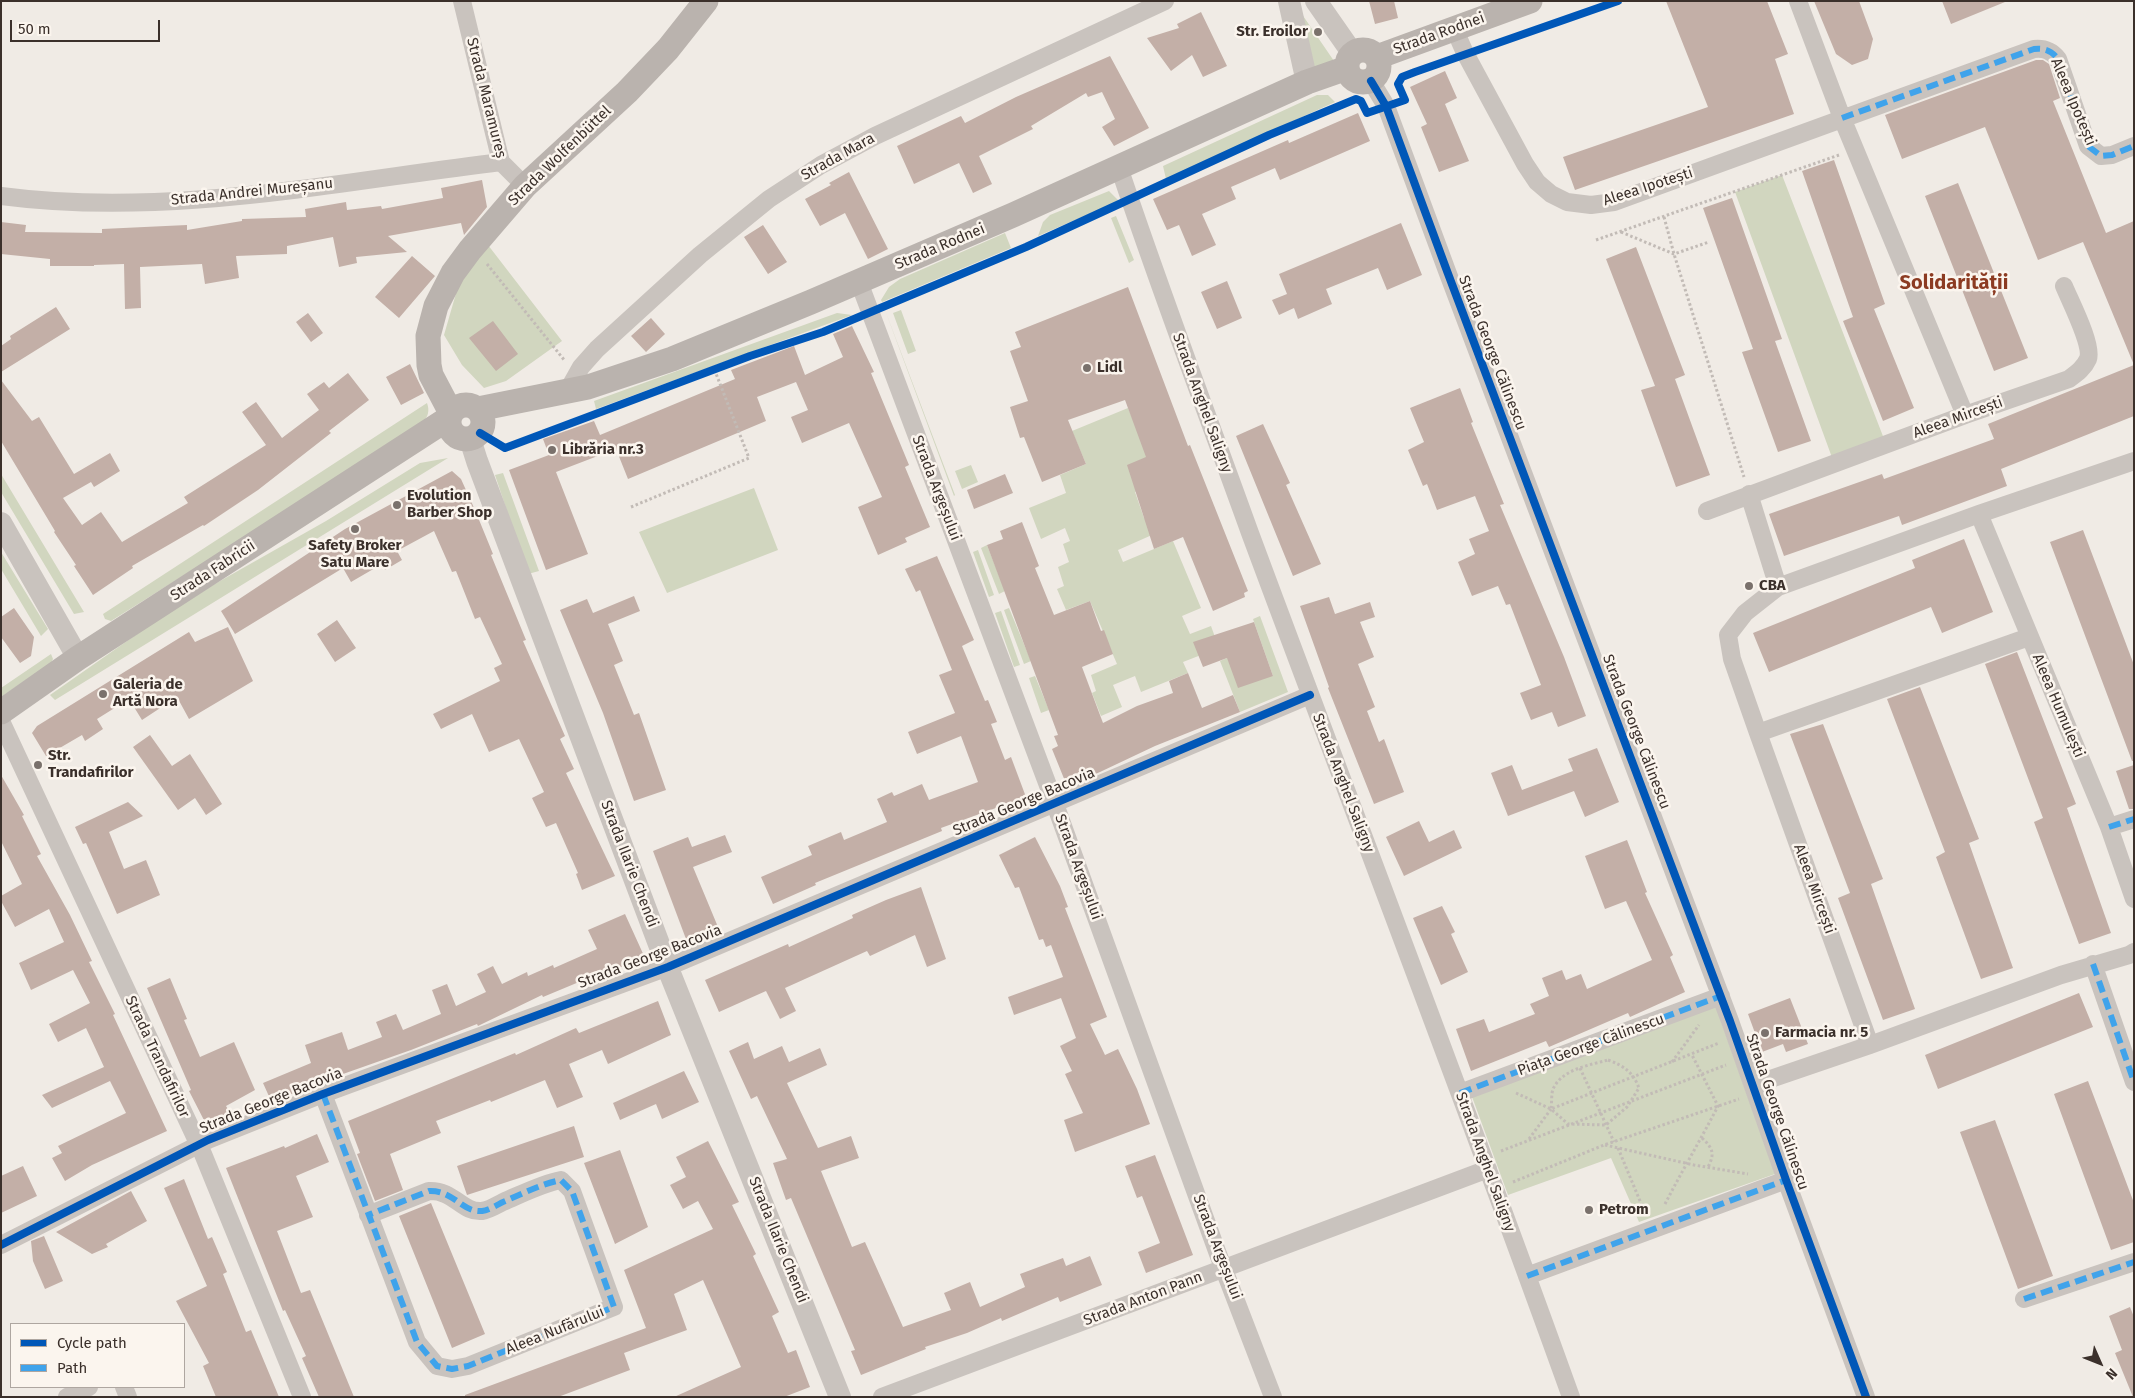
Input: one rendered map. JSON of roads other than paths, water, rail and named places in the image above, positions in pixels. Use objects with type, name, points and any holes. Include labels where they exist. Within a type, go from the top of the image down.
[{"type":"main road","name":"Strada Wolfenbüttel","points":[[464,420],[435,374],[428,352],[430,324],[443,291],[470,250],[525,186],[627,92],[668,49],[706,1]]},
{"type":"main road","name":"Strada Rodnei","points":[[464,420],[496,411],[524,400],[588,387],[672,359],[859,282],[1359,59],[1530,1]]},
{"type":"main road","name":"Strada Rodnei","points":[[1359,59],[1379,68],[1378,73],[1371,81]]},
{"type":"main road","name":"Strada Fabricii","points":[[1,712],[78,658],[426,432],[464,420]]},
{"type":"street","name":"Strada Maramureș","points":[[462,1],[501,162],[525,186]]},
{"type":"street","name":"Strada Mara","points":[[566,392],[581,366],[597,349],[700,255],[769,199],[821,165],[875,136],[1165,1]]},
{"type":"street","points":[[1290,1],[1307,82]]},
{"type":"street","points":[[1316,1],[1359,59]]},
{"type":"street","points":[[1798,1],[1842,118],[1965,415]]},
{"type":"street","name":"Aleea Ipotești","points":[[1454,28],[1465,53],[1525,164],[1537,182],[1551,194],[1567,202],[1591,205],[1614,202],[1842,118],[2034,49],[2042,48],[2049,50],[2058,59],[2088,146],[2100,156],[2112,155],[2134,146]]},
{"type":"street","name":"Strada George Călinescu","points":[[1371,81],[1386,106],[1450,281],[1721,996],[1866,1397]]},
{"type":"street","name":"Strada Andrei Mureșanu","points":[[1,196],[35,201],[119,203],[246,196],[501,162]]},
{"type":"street","name":"Strada Anghel Saligny","points":[[1119,167],[1156,277],[1310,695],[1460,1093],[1490,1162],[1527,1276],[1570,1397]]},
{"type":"street","name":"Strada Argeșului","points":[[859,282],[1055,804],[1273,1397]]},
{"type":"street","name":"Aleea Mircești","points":[[1707,511],[2069,378],[2082,368],[2089,358],[2088,345],[2064,286]]},
{"type":"street","name":"Strada Ilarie Chendi","points":[[464,420],[477,461],[668,967],[840,1397]]},
{"type":"street","name":"Aleea Mircești","points":[[1870,1045],[1732,659],[1728,635],[1745,613],[1778,587],[1979,514],[2134,461]]},
{"type":"street","points":[[1749,494],[1778,587]]},
{"type":"street","name":"Aleea Humulești","points":[[1979,514],[2109,828],[2134,898]]},
{"type":"street","points":[[1,523],[78,658]]},
{"type":"street","points":[[1758,733],[2029,637]]},
{"type":"street","name":"Strada George Bacovia","points":[[1,1245],[198,1144],[323,1094],[668,967],[1310,695]]},
{"type":"street","name":"Strada Trandafirilor","points":[[1,721],[198,1144],[302,1397]]},
{"type":"street","points":[[2109,828],[2134,819]]},
{"type":"street","points":[[1754,1085],[2093,964],[2134,952]]},
{"type":"street","points":[[2093,964],[2134,1082]]},
{"type":"street","name":"Piața George Călinescu","points":[[1460,1093],[1721,996]]},
{"type":"street","name":"Aleea Nufărului","points":[[323,1094],[368,1215],[417,1342],[437,1366],[452,1368],[468,1366],[614,1307],[572,1191],[561,1180],[547,1183],[483,1211],[470,1210],[450,1195],[440,1191],[429,1191],[368,1215]]},
{"type":"street","name":"Strada Anton Pann","points":[[882,1397],[1224,1268],[1490,1162]]},
{"type":"street","points":[[1527,1276],[1786,1180]]},
{"type":"street","points":[[2024,1300],[2134,1262]]},
{"type":"street","points":[[67,1397],[87,1388]]},
{"type":"place","name":"Str. Eroilor","points":[[1318,32]]},
{"type":"place","name":"Lidl","points":[[1087,368]]},
{"type":"place","name":"Librăria nr.3","points":[[552,450]]},
{"type":"place","name":"Evolution Barber Shop","points":[[397,505]]},
{"type":"place","name":"Safety Broker Satu Mare","points":[[355,529]]},
{"type":"place","name":"CBA","points":[[1749,586]]},
{"type":"place","name":"Galeria de Artă Nora","points":[[103,694]]},
{"type":"place","name":"Str. Trandafirilor","points":[[38,765]]},
{"type":"place","name":"Farmacia nr. 5","points":[[1765,1033]]},
{"type":"place","name":"Petrom","points":[[1589,1210]]},
{"type":"district","name":"Solidarității","points":[[1954,283]]}]
